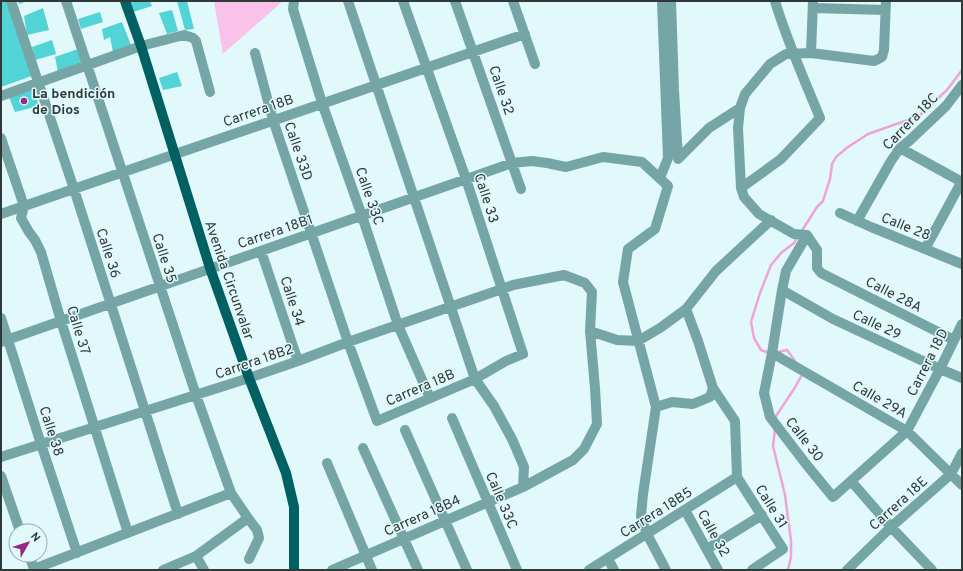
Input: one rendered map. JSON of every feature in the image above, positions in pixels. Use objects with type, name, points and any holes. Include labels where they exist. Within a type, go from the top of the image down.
[{"type":"main road","name":"Avenida Circunvalar","points":[[125,1],[141,46],[210,268],[249,378],[286,473],[294,507],[294,570]]},
{"type":"street","name":"Calle 36","points":[[11,1],[74,189],[178,514]]},
{"type":"street","name":"Calle 35","points":[[66,1],[196,395],[231,494],[258,530],[259,538],[249,559]]},
{"type":"street","name":"Calle 33C","points":[[294,1],[292,9],[322,103],[362,216],[398,325],[430,398]]},
{"type":"street","points":[[348,1],[475,379],[494,406],[512,439],[524,467],[524,487]]},
{"type":"street","name":"Calle 33","points":[[402,1],[466,179],[523,354],[506,361],[475,379]]},
{"type":"street","name":"Calle 32","points":[[455,1],[474,51],[521,189]]},
{"type":"street","points":[[513,1],[535,64]]},
{"type":"street","points":[[662,1],[668,158],[660,178],[668,186],[656,229],[628,249],[623,282],[656,407],[641,516],[647,534],[666,570]]},
{"type":"street","points":[[671,1],[678,159],[709,128],[740,108]]},
{"type":"street","points":[[741,188],[781,158],[820,118],[780,18],[775,1]]},
{"type":"street","points":[[772,353],[786,271],[807,236],[794,234],[760,214],[744,196],[741,188],[738,128],[740,108],[745,94],[770,64],[786,54],[811,53],[874,61],[882,58],[884,50],[886,6],[813,4],[811,53]]},
{"type":"street","name":"Carrera 18B","points":[[1,214],[525,34]]},
{"type":"street","points":[[1,96],[141,46],[184,35],[193,38],[196,41],[210,92]]},
{"type":"street","name":"Calle 33D","points":[[255,53],[273,120],[312,233]]},
{"type":"street","name":"Carrera 18C","points":[[858,221],[891,161],[900,148],[946,106],[962,85]]},
{"type":"street","name":"Calle 37","points":[[1,138],[24,206],[21,218],[41,252],[61,321],[128,533]]},
{"type":"street","points":[[900,148],[962,181],[925,249]]},
{"type":"street","name":"Carrera 18B1","points":[[4,340],[512,163],[532,161],[566,167],[603,157],[642,162],[660,178]]},
{"type":"street","name":"Calle 28","points":[[840,213],[962,264]]},
{"type":"street","points":[[590,331],[617,340],[638,341],[660,328],[686,309],[716,271],[771,220]]},
{"type":"street","points":[[312,233],[348,342]]},
{"type":"street","name":"Calle 28A","points":[[807,236],[817,250],[817,268],[821,273],[954,340]]},
{"type":"street","name":"Calle 34","points":[[261,251],[298,361]]},
{"type":"street","name":"Carrera 18B2","points":[[1,457],[249,378],[513,285],[564,275],[584,283],[592,292],[590,331]]},
{"type":"street","name":"Calle 29","points":[[782,290],[833,319],[962,378]]},
{"type":"street","points":[[686,309],[713,388],[735,421],[738,477]]},
{"type":"street","name":"Calle 38","points":[[1,318],[4,340],[41,444],[77,553]]},
{"type":"street","name":"Carrera 18D","points":[[833,498],[907,431],[962,324]]},
{"type":"street","name":"Carrera 18B4","points":[[332,570],[524,487],[574,460],[584,450],[597,424],[590,331]]},
{"type":"street","name":"Carrera 18B","points":[[348,342],[377,420],[475,379]]},
{"type":"street","name":"Calle 30","points":[[772,353],[764,392],[770,417],[833,498]]},
{"type":"street","name":"Calle 29A","points":[[772,353],[907,431],[962,485]]},
{"type":"street","points":[[656,407],[672,402],[693,404],[710,397],[713,388]]},
{"type":"street","name":"Calle 33C","points":[[452,418],[517,570]]},
{"type":"street","points":[[405,430],[467,570]]},
{"type":"street","points":[[363,448],[418,570]]},
{"type":"street","name":"Carrera 18E","points":[[847,570],[890,527],[950,474],[962,453]]},
{"type":"street","points":[[327,463],[372,570]]},
{"type":"street","points":[[1,476],[17,523]]},
{"type":"street","name":"Carrera 18B5","points":[[589,570],[738,477]]},
{"type":"street","name":"Calle 31","points":[[738,477],[783,549],[752,570]]},
{"type":"street","points":[[850,481],[890,527],[932,570]]},
{"type":"street","points":[[34,569],[231,494]]},
{"type":"street","name":"Calle 32","points":[[685,510],[718,570]]},
{"type":"street","points":[[707,549],[762,515]]},
{"type":"street","points":[[163,570],[196,556],[248,518]]},
{"type":"street","points":[[196,556],[204,570]]},
{"type":"street","points":[[608,559],[614,570]]},
{"type":"shaded area","points":[[214,1],[283,1],[223,54]]},
{"type":"building","points":[[1,1],[8,1],[32,76],[1,87]]},
{"type":"building","points":[[18,1],[28,1],[19,4]]},
{"type":"building","points":[[130,1],[150,1],[152,6],[133,12]]},
{"type":"building","points":[[177,1],[187,1],[194,29],[185,30]]},
{"type":"building","points":[[43,8],[49,30],[27,35],[24,16]]},
{"type":"building","points":[[172,10],[178,31],[167,34],[159,13]]},
{"type":"building","points":[[100,12],[103,22],[81,29],[78,19]]},
{"type":"building","points":[[122,22],[131,45],[113,52],[110,37],[104,40],[102,29]]},
{"type":"building","points":[[52,40],[56,54],[35,60],[32,47]]},
{"type":"building","points":[[78,49],[82,63],[58,72],[55,57]]},
{"type":"building","points":[[177,72],[182,86],[163,90],[159,78]]},
{"type":"building","points":[[34,90],[39,106],[15,112],[9,97]]},
{"type":"waterway","points":[[801,232],[817,207],[823,201],[830,179],[832,164],[836,157],[868,134],[919,116],[947,90],[962,70]]},
{"type":"waterway","points":[[769,353],[761,350],[754,338],[751,322],[771,265],[781,253],[794,243],[798,236]]},
{"type":"waterway","points":[[778,352],[787,350],[795,361]]},
{"type":"waterway","points":[[776,418],[802,375],[801,373]]},
{"type":"waterway","points":[[775,429],[773,446],[785,495],[791,541],[791,557],[788,570]]},
{"type":"place","name":"La bendición de Dios","points":[[24,101]]}]
